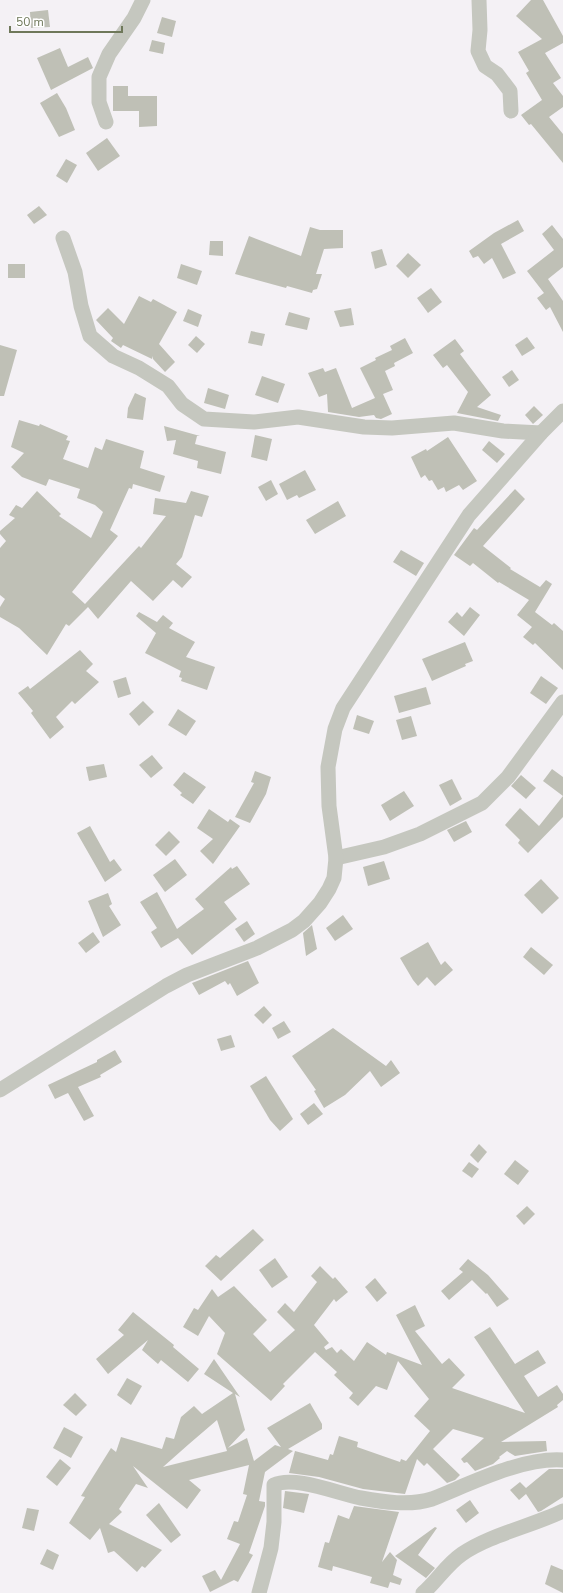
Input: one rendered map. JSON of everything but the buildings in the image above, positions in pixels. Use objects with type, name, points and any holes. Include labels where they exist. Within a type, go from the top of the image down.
[{"type":"street","points":[[106,122],[99,102],[99,77],[109,54],[134,18],[143,0]]},
{"type":"street","points":[[479,0],[480,30],[478,51],[485,66],[497,74],[510,91],[511,111]]},
{"type":"street","points":[[63,238],[75,272],[81,306],[90,336],[113,356],[139,368],[168,386],[182,404],[204,420],[254,422],[298,417],[364,427],[392,428],[454,423],[503,431],[541,433]]},
{"type":"street","points":[[0,1090],[166,986],[187,975],[257,948],[292,930],[312,912],[329,890],[334,878],[336,858],[328,806],[328,767],[335,729],[343,708],[469,515],[541,433],[563,411]]},
{"type":"street","points":[[336,858],[384,847],[420,834],[482,803],[508,777],[563,702]]},
{"type":"street","points":[[259,1593],[271,1548],[274,1522],[274,1485],[281,1481],[297,1483],[362,1498],[414,1503],[432,1499],[532,1462],[550,1459],[563,1460]]},
{"type":"street","points":[[423,1593],[447,1565],[463,1553],[489,1540],[542,1522],[563,1511]]}]
